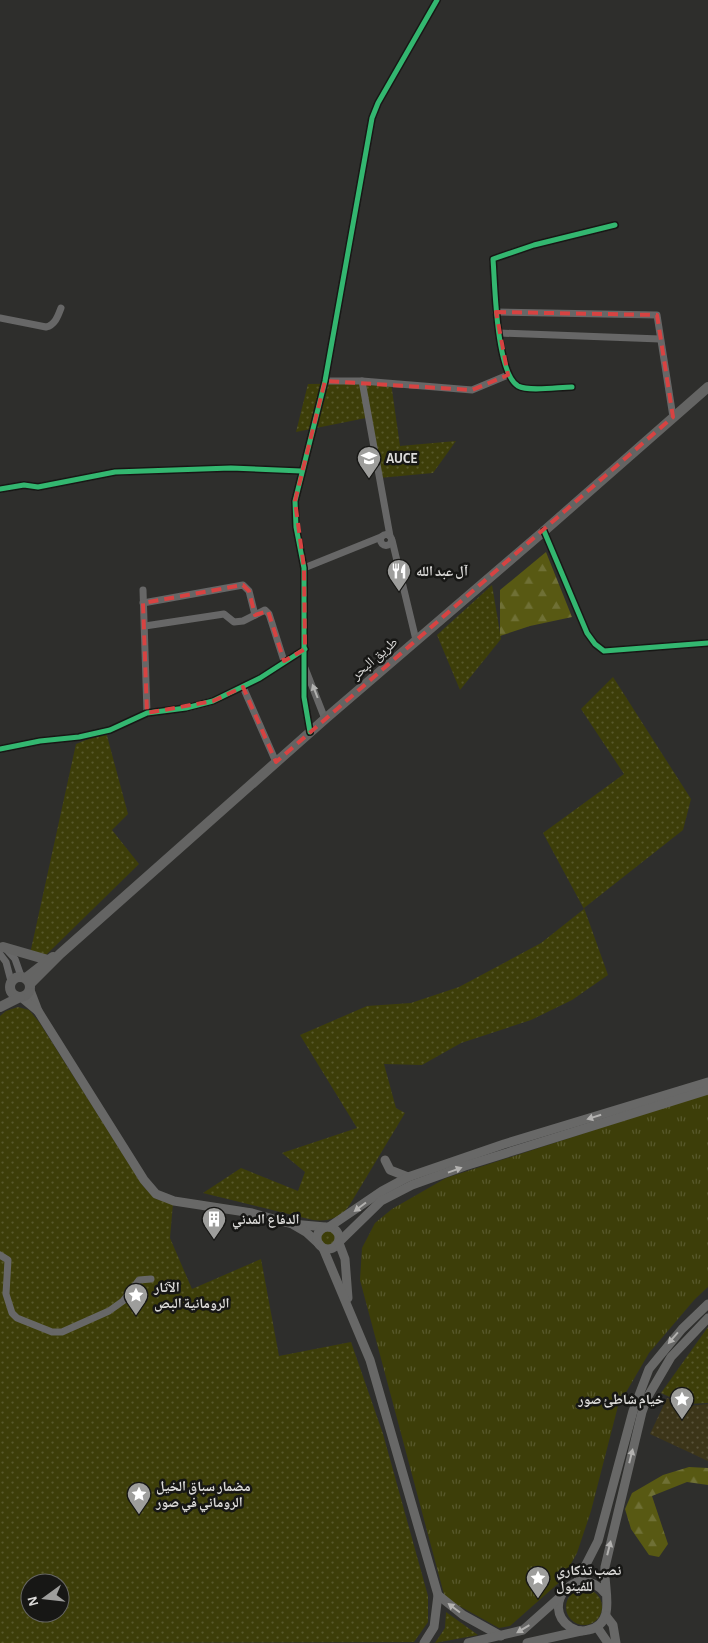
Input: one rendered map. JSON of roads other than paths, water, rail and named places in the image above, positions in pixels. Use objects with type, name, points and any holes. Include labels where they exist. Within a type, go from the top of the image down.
[{"type":"highway","name":"طريق البحر","points":[[27,982],[44,972],[60,954],[310,732],[708,387]]},
{"type":"highway","points":[[1,950],[48,960]]},
{"type":"highway","name":"طريق البحر","points":[[27,982],[48,960],[60,954]]},
{"type":"highway","points":[[0,1001],[11,985],[27,982]]},
{"type":"highway","points":[[0,1007],[20,997],[27,982]]},
{"type":"highway","points":[[11,985],[20,997]]},
{"type":"main road","points":[[27,982],[38,1011],[144,1180],[156,1194],[174,1201],[252,1213],[292,1224],[327,1227],[336,1230],[346,1259],[349,1308]]},
{"type":"main road","points":[[20,997],[38,1011]]},
{"type":"main road","points":[[292,1224],[306,1232],[321,1246],[334,1248],[381,1201],[432,1173],[708,1082]]},
{"type":"main road","points":[[424,1643],[434,1627],[438,1595],[370,1360],[321,1246],[318,1234],[382,1191],[408,1178],[432,1173],[708,1090]]},
{"type":"main road","points":[[385,1160],[390,1170],[408,1178]]},
{"type":"main road","points":[[577,1582],[598,1541],[634,1411],[649,1370],[682,1329],[708,1304]]},
{"type":"main road","points":[[527,1643],[597,1627],[606,1616],[608,1608],[604,1579],[609,1548],[642,1412],[654,1384],[671,1357],[708,1318]]},
{"type":"main road","points":[[468,1643],[523,1630],[560,1597],[570,1585],[577,1582],[593,1583],[605,1593]]},
{"type":"main road","points":[[438,1595],[463,1615],[501,1636]]},
{"type":"main road","points":[[560,1597],[558,1606],[565,1624],[582,1631]]},
{"type":"main road","points":[[606,1616],[612,1625],[616,1643]]},
{"type":"main road","points":[[597,1627],[608,1643]]},
{"type":"street","points":[[310,732],[304,697],[304,568],[294,511],[301,471],[310,445],[325,381],[372,118],[378,103],[437,0]]},
{"type":"street","points":[[572,387],[530,388],[518,386],[508,375],[496,312],[493,259],[534,245],[615,226]]},
{"type":"street","points":[[0,318],[46,327],[51,326],[57,319],[61,308]]},
{"type":"street","points":[[496,312],[657,315],[673,417]]},
{"type":"street","points":[[499,333],[660,339]]},
{"type":"street","points":[[325,381],[362,381],[472,390],[508,375]]},
{"type":"street","points":[[362,381],[396,562],[416,640]]},
{"type":"street","points":[[0,489],[24,485],[39,487],[115,472],[231,468],[301,471]]},
{"type":"street","points":[[387,517],[382,540],[396,562]]},
{"type":"street","points":[[544,531],[587,633],[595,644],[604,651],[708,643]]},
{"type":"street","points":[[304,568],[365,545],[391,538]]},
{"type":"street","points":[[143,603],[243,585],[249,590],[255,615]]},
{"type":"street","points":[[143,590],[148,713]]},
{"type":"street","points":[[145,626],[224,614],[234,622],[243,621],[268,611],[284,661]]},
{"type":"street","points":[[0,750],[40,741],[79,737],[110,730],[148,713],[186,708],[213,701],[243,687],[305,648]]},
{"type":"street","points":[[304,665],[325,719]]},
{"type":"street","points":[[243,687],[276,762]]},
{"type":"street","points":[[1,950],[15,959],[27,982]]},
{"type":"street","points":[[1,950],[6,962],[11,985]]},
{"type":"street","points":[[0,1255],[8,1260],[6,1294],[12,1313],[17,1318],[52,1332],[62,1332],[102,1315],[124,1301],[139,1280],[151,1279]]},
{"type":"place","name":"AUCE","points":[[369,479]]},
{"type":"place","name":"آل عبد الله","points":[[399,592]]},
{"type":"place","name":"الدفاع المدني","points":[[214,1240]]},
{"type":"place","name":"الآثار الرومانية البص","points":[[136,1316]]},
{"type":"place","name":"خيام شاطئ صور","points":[[682,1420]]},
{"type":"place","name":"مضمار سباق الخيل الروماني في صور","points":[[139,1515]]},
{"type":"place","name":"نصب تذكاري للفينول","points":[[538,1599]]}]
